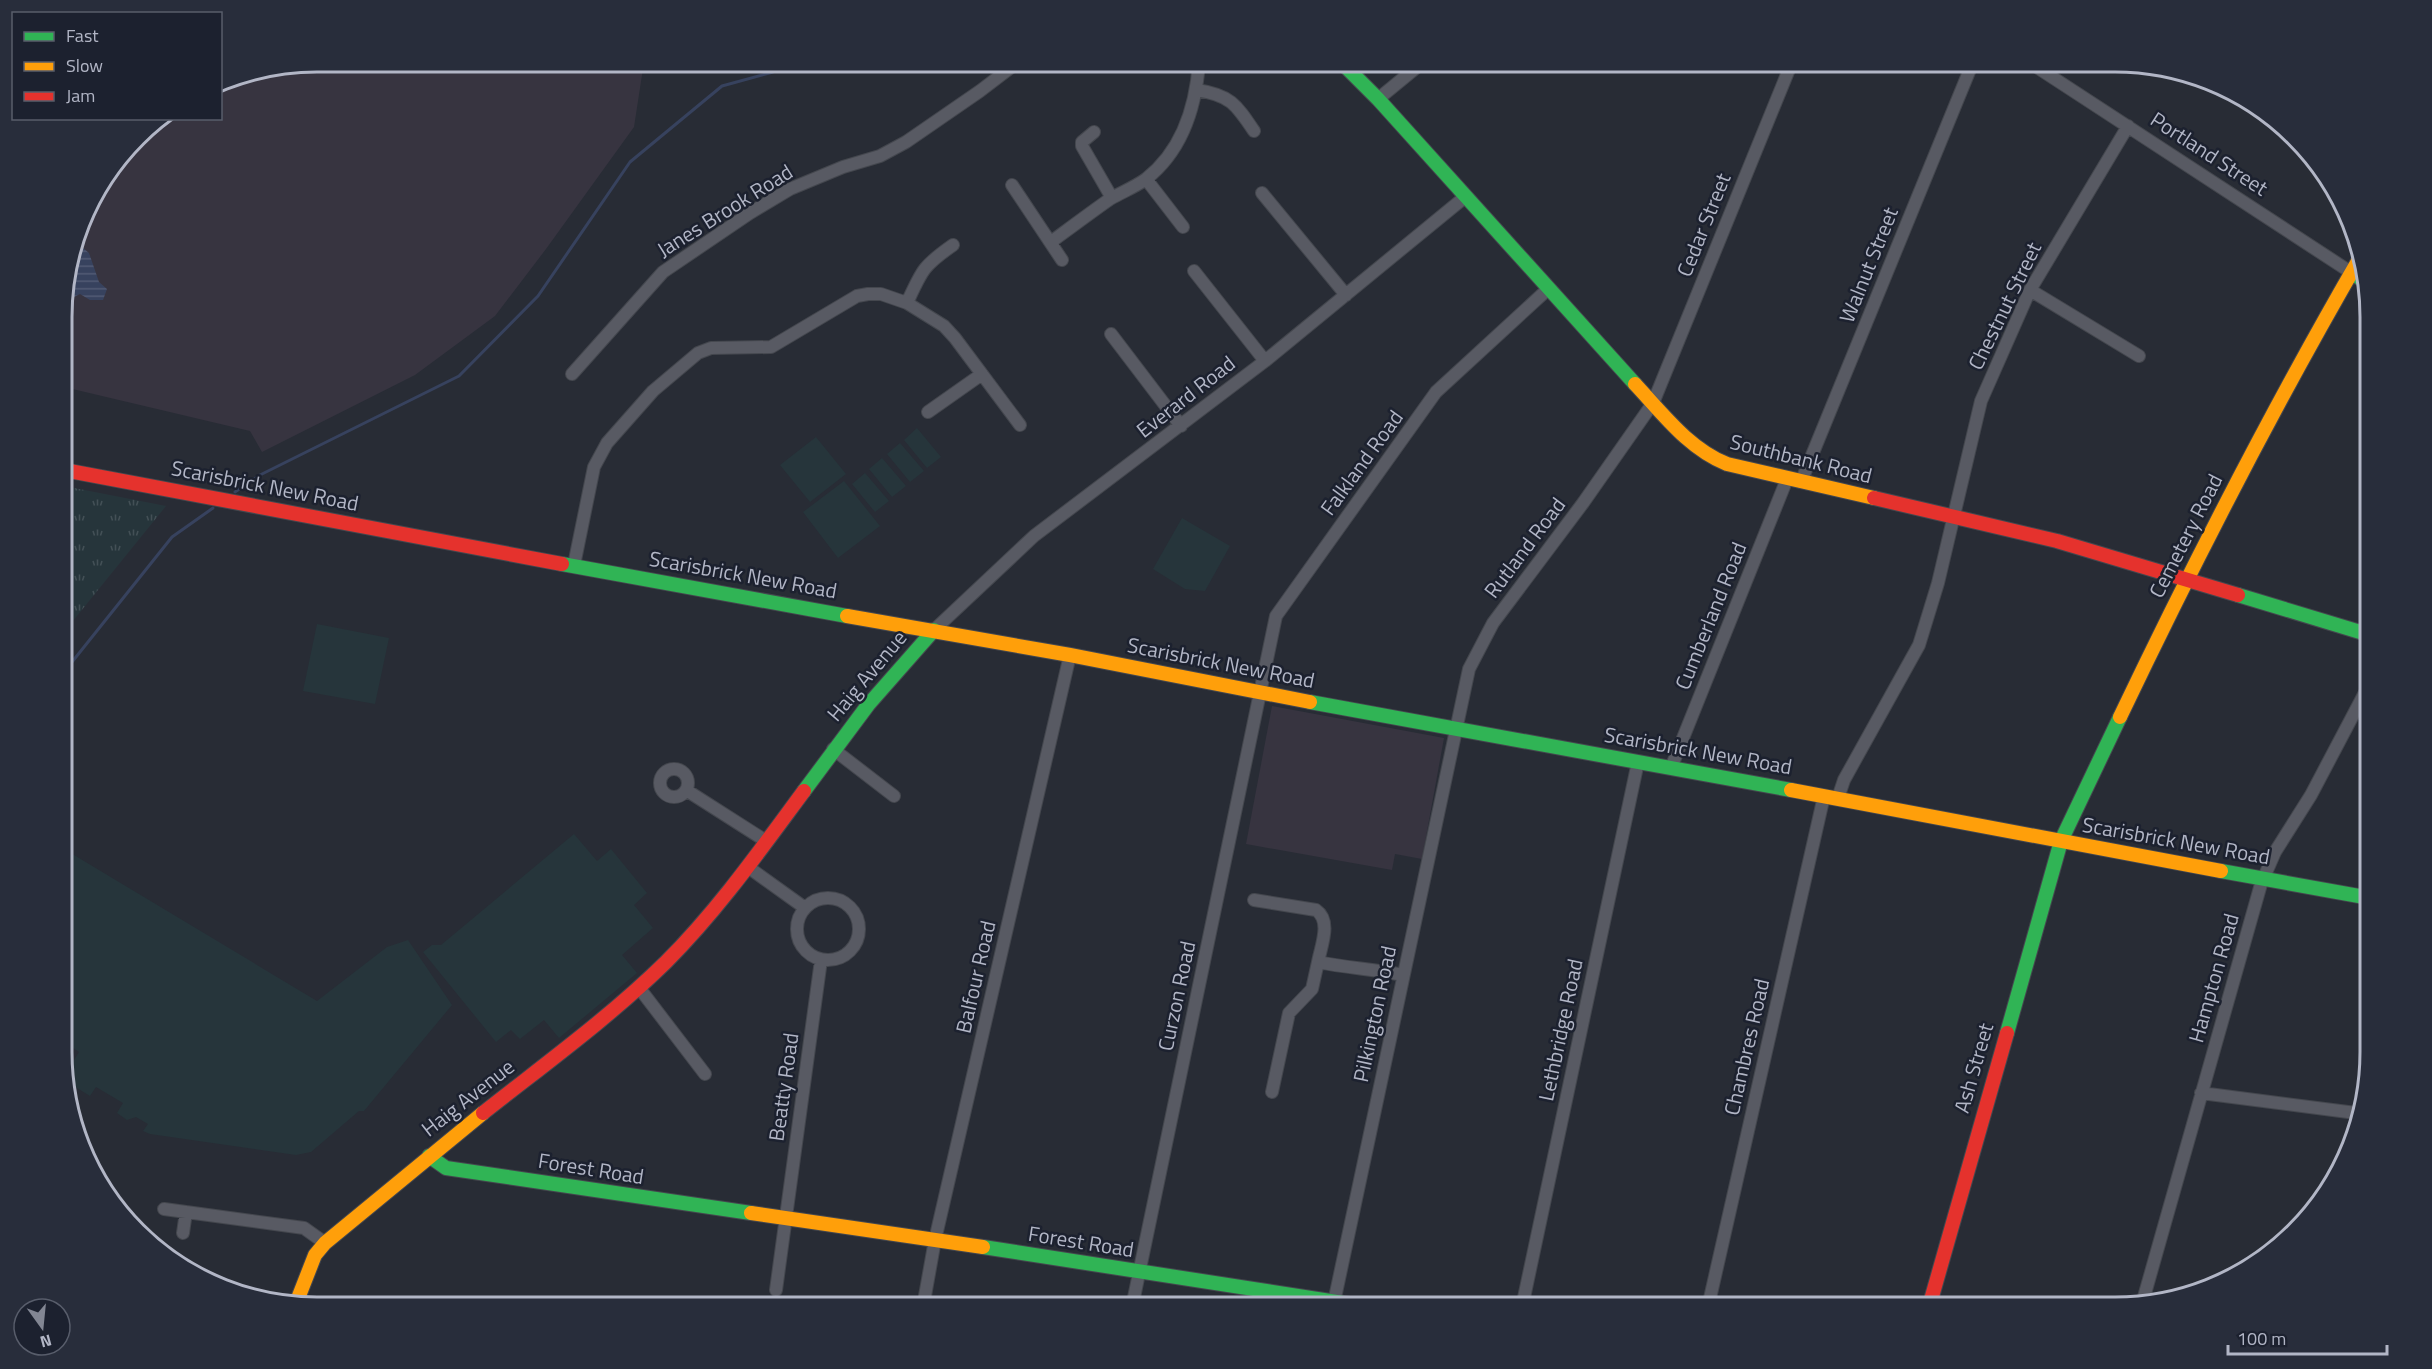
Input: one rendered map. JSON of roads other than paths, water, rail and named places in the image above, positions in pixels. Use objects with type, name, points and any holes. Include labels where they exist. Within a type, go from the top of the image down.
[{"type":"main road","name":"Southbank Road","points":[[1351,72],[1653,403],[1694,446],[1707,456],[1727,464],[1787,479],[2057,541],[2360,632]]},
{"type":"main road","name":"Cemetery Road","points":[[2061,841],[2186,579],[2312,341],[2355,268]]},
{"type":"main road","name":"Portland Street","points":[[2352,273],[2356,276]]},
{"type":"main road","name":"Scarisbrick New Road","points":[[72,471],[2360,896]]},
{"type":"main road","name":"Haig Avenue","points":[[301,1296],[315,1255],[325,1243],[429,1156],[640,989],[686,941],[748,867],[833,749],[907,658],[934,630]]},
{"type":"main road","name":"Ash Street","points":[[1932,1297],[2061,841]]},
{"type":"main road","name":"Forest Road","points":[[429,1156],[446,1168],[935,1240],[1285,1297]]},
{"type":"street","name":"Janes Brook Road","points":[[572,374],[663,272],[790,189],[843,167],[880,156],[906,142],[1005,72]]},
{"type":"street","points":[[1050,242],[1112,198],[1146,179],[1175,148],[1191,112],[1197,90],[1198,72]]},
{"type":"street","points":[[1378,99],[1412,72]]},
{"type":"street","name":"Cedar Street","points":[[1653,403],[1788,72]]},
{"type":"street","name":"Walnut Street","points":[[1801,482],[1969,72]]},
{"type":"street","name":"Portland Street","points":[[2044,72],[2352,273]]},
{"type":"street","points":[[1197,90],[1228,97],[1239,107],[1254,131]]},
{"type":"street","name":"Chestnut Street","points":[[1831,797],[1844,780],[1919,645],[1938,583],[1982,401],[2030,290],[2128,126]]},
{"type":"street","points":[[1094,132],[1085,137],[1082,146],[1112,198]]},
{"type":"street","points":[[1146,179],[1183,227]]},
{"type":"street","points":[[1012,185],[1062,260]]},
{"type":"street","points":[[1262,193],[1346,295]]},
{"type":"street","name":"Everard Road","points":[[934,630],[1034,536],[1264,361],[1465,197]]},
{"type":"street","points":[[907,303],[922,271],[929,262],[953,245]]},
{"type":"street","points":[[1194,271],[1264,361]]},
{"type":"street","name":"Falkland Road","points":[[1259,692],[1276,616],[1436,392],[1548,289]]},
{"type":"street","points":[[2030,290],[2139,356]]},
{"type":"street","points":[[574,565],[594,467],[607,443],[653,391],[698,352],[711,348],[771,347],[857,296],[881,294],[907,303],[944,326],[1020,424]]},
{"type":"street","points":[[1111,334],[1181,426]]},
{"type":"street","points":[[928,412],[982,374]]},
{"type":"street","name":"Rutland Road","points":[[1456,730],[1469,669],[1493,622],[1583,503],[1653,403]]},
{"type":"street","name":"Cumberland Road","points":[[1671,768],[1787,479]]},
{"type":"street","name":"Balfour Road","points":[[925,1297],[935,1240],[1070,656]]},
{"type":"street","name":"Curzon Road","points":[[1134,1297],[1259,692]]},
{"type":"street","name":"Hampton Road","points":[[2144,1295],[2264,877],[2275,852],[2311,795],[2360,702]]},
{"type":"street","name":"Pilkington Road","points":[[1336,1297],[1456,730]]},
{"type":"street","name":"Haig Avenue","points":[[833,749],[894,796]]},
{"type":"street","name":"Lethbridge Road","points":[[1524,1297],[1638,762]]},
{"type":"street","points":[[686,790],[766,841]]},
{"type":"street","name":"Chambres Road","points":[[1710,1297],[1831,797]]},
{"type":"street","points":[[748,867],[805,908]]},
{"type":"street","points":[[824,898],[844,903],[852,910],[859,930],[857,941],[851,950],[842,957],[832,960],[821,960],[805,951],[797,934],[799,916],[805,908],[824,898]]},
{"type":"street","points":[[1254,900],[1316,910],[1322,914],[1325,922],[1312,989],[1289,1013],[1272,1092]]},
{"type":"street","name":"Beatty Road","points":[[786,1219],[821,960]]},
{"type":"street","points":[[1318,962],[1354,969],[1372,968],[1403,975]]},
{"type":"street","points":[[640,989],[705,1074]]},
{"type":"street","points":[[2201,1093],[2352,1113]]},
{"type":"street","points":[[164,1209],[303,1228],[325,1243]]},
{"type":"street","points":[[183,1233],[186,1212]]},
{"type":"street","points":[[776,1290],[786,1219]]},
{"type":"water","points":[[82,247],[89,253],[99,282],[107,289],[103,300],[90,300],[80,294],[73,297]]},
{"type":"waterway","points":[[235,492],[260,475],[459,376],[538,296],[630,162],[722,86],[773,72]]},
{"type":"waterway","points":[[72,662],[172,537],[213,508]]}]
